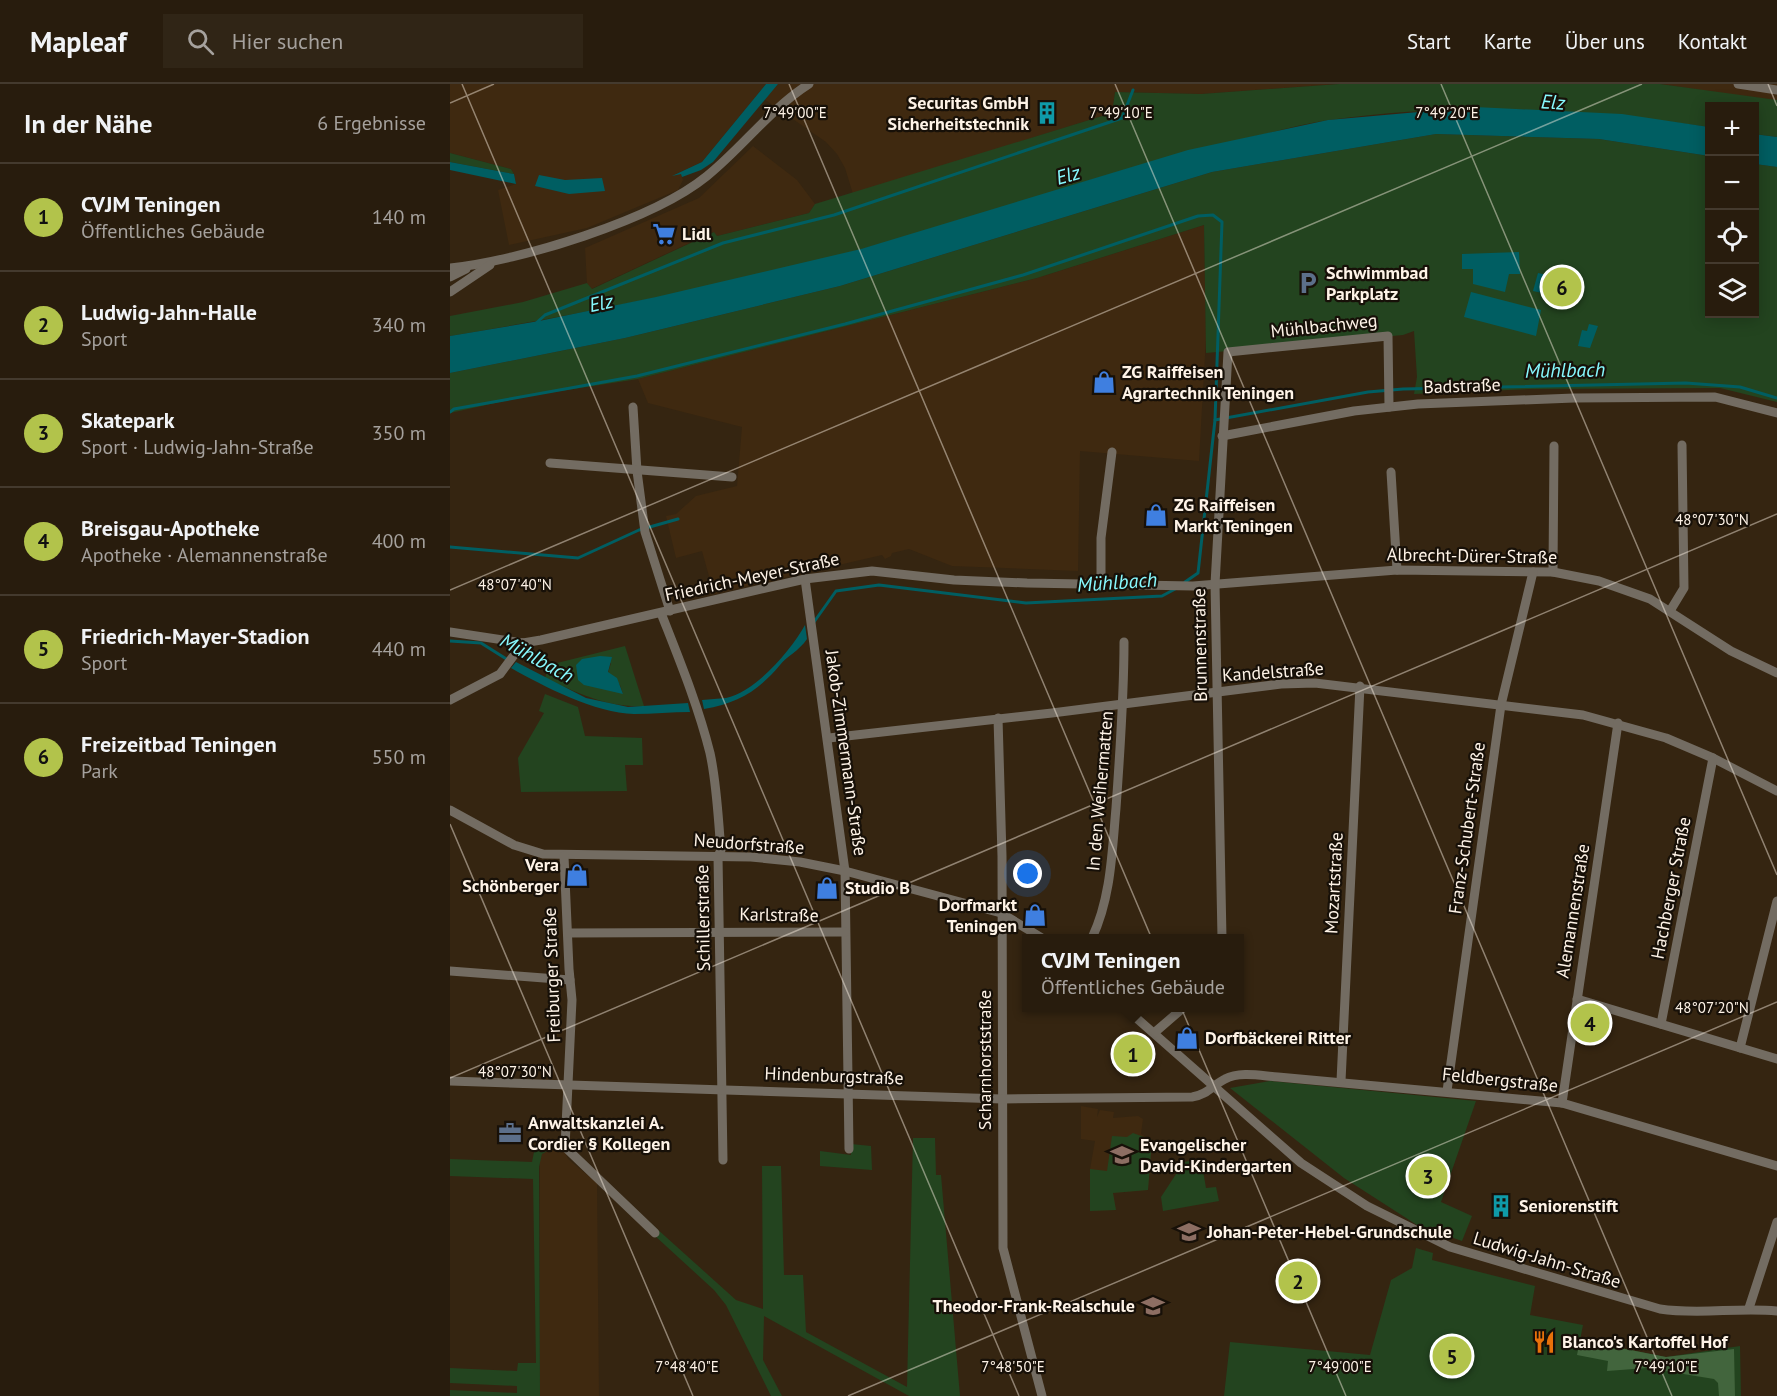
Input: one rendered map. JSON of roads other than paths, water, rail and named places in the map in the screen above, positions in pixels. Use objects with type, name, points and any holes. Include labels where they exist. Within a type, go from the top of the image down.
[{"type":"street","points":[[450,268],[471,266],[506,257],[605,228],[683,192],[721,165],[777,108],[809,84]]},
{"type":"street","points":[[1738,84],[1774,88]]},
{"type":"street","points":[[450,292],[476,273],[506,257]]},
{"type":"street","points":[[450,278],[471,266]]},
{"type":"street","name":"Mühlbachweg","points":[[1228,352],[1388,336],[1389,402]]},
{"type":"street","name":"Brunnenstraße","points":[[1222,934],[1215,584],[1228,352]]},
{"type":"street","name":"Badstraße","points":[[1222,436],[1354,411],[1389,402],[1715,397],[1777,413]]},
{"type":"street","name":"Schillerstraße","points":[[633,407],[637,471],[645,529],[666,612],[710,755],[717,800],[720,850],[718,856],[723,1160]]},
{"type":"street","points":[[1670,611],[1684,588],[1682,445]]},
{"type":"street","points":[[1553,572],[1554,446]]},
{"type":"street","points":[[1101,584],[1101,538],[1112,452]]},
{"type":"street","points":[[550,464],[732,477]]},
{"type":"street","points":[[1391,472],[1397,570]]},
{"type":"street","name":"Albrecht-Dürer-Straße","points":[[1215,584],[1397,570],[1553,572],[1599,581],[1650,599],[1731,651],[1777,673]]},
{"type":"street","name":"Friedrich-Meyer-Straße","points":[[450,632],[523,643],[805,579],[872,571],[954,580],[1175,586],[1215,584]]},
{"type":"street","name":"Franz-Schubert-Straße","points":[[1447,1091],[1501,705],[1533,572]]},
{"type":"street","name":"Jakob-Zimmermann-Straße","points":[[805,579],[829,738],[845,871],[849,1149]]},
{"type":"street","name":"In den Weihermatten","points":[[1094,934],[1109,884],[1124,704],[1124,642]]},
{"type":"street","points":[[450,700],[500,674],[523,643]]},
{"type":"street","name":"Kandelstraße","points":[[829,738],[1281,684],[1315,682],[1583,715],[1618,723],[1666,738],[1713,758],[1777,790]]},
{"type":"street","name":"Mozartstraße","points":[[1341,1081],[1360,686]]},
{"type":"street","name":"Scharnhorststraße","points":[[998,718],[1003,1248],[1042,1396]]},
{"type":"street","name":"Alemannenstraße","points":[[1563,1103],[1618,723]]},
{"type":"street","name":"Hachberger Straße","points":[[1661,1024],[1713,758]]},
{"type":"street","name":"Neudorfstraße","points":[[450,810],[514,845],[543,854],[718,856],[800,862],[845,871],[1001,913],[1034,934]]},
{"type":"street","name":"Freiburger Straße","points":[[564,856],[573,1000],[565,1147],[655,1233]]},
{"type":"street","points":[[1740,1048],[1777,901]]},
{"type":"street","name":"Karlstraße","points":[[568,933],[719,930],[845,932]]},
{"type":"street","points":[[450,971],[570,980]]},
{"type":"street","points":[[1577,999],[1777,1059]]},
{"type":"street","points":[[1130,1012],[1214,1087]]},
{"type":"street","points":[[1154,1033],[1178,1012]]},
{"type":"street","name":"Feldbergstraße","points":[[1214,1087],[1236,1075],[1341,1081],[1563,1103],[1777,1166]]},
{"type":"street","name":"Hindenburgstraße","points":[[450,1081],[1002,1099],[1192,1097],[1200,1096],[1214,1087]]},
{"type":"street","name":"Ludwig-Jahn-Straße","points":[[1214,1087],[1274,1142],[1306,1167],[1367,1206],[1450,1247],[1660,1309],[1682,1312],[1749,1308],[1777,1311]]},
{"type":"street","points":[[1749,1308],[1777,1222]]},
{"type":"water","points":[[766,84],[778,84],[713,162],[701,170],[682,177],[681,174],[672,176],[702,162]]},
{"type":"water","points":[[1475,107],[1622,114],[1705,126],[1705,155],[1599,139],[1436,134],[1212,172],[840,286],[625,338],[450,373],[450,336],[539,321],[656,297],[861,249],[1188,150],[1328,120]]},
{"type":"water","points":[[1759,135],[1777,137],[1777,167],[1759,165]]},
{"type":"water","points":[[450,162],[514,174],[516,184],[450,170]]},
{"type":"water","points":[[539,175],[565,180],[602,178],[605,191],[569,194],[535,186]]},
{"type":"water","points":[[1519,252],[1520,274],[1509,274],[1505,292],[1473,284],[1473,269],[1462,269],[1462,254]]},
{"type":"water","points":[[1538,273],[1556,277],[1551,295],[1533,291]]},
{"type":"water","points":[[1471,292],[1541,310],[1536,336],[1464,317]]},
{"type":"water","points":[[1589,324],[1598,326],[1590,348],[1578,346],[1582,330],[1587,331]]},
{"type":"water","points":[[805,625],[807,639],[764,682],[737,699],[704,709],[702,700],[726,698],[749,688],[760,679],[782,658]]},
{"type":"water","points":[[612,657],[608,672],[617,678],[623,694],[584,685],[578,680],[576,665],[582,659]]},
{"type":"water","points":[[516,662],[586,698],[628,707],[688,703],[690,712],[634,714],[603,709],[555,691],[511,668]]},
{"type":"waterway","name":"Elz","points":[[534,325],[545,315],[723,243],[834,215],[1122,118],[1133,90]]},
{"type":"waterway","points":[[450,412],[454,409],[637,376],[845,324],[1023,275],[1198,216],[1213,215],[1222,222],[1215,420]]},
{"type":"waterway","name":"Mühlbach","points":[[1185,582],[1198,573],[1215,420],[1368,392],[1403,389],[1686,383],[1740,387],[1777,398]]},
{"type":"waterway","points":[[450,547],[578,558],[639,530],[678,519]]},
{"type":"waterway","name":"Mühlbach","points":[[814,622],[836,591],[879,585],[1026,603],[1162,596],[1177,588]]},
{"type":"waterway","name":"Mühlbach","points":[[450,641],[481,643],[508,660]]},
{"type":"place","name":"Securitas GmbH Sicherheitstechnik","points":[[1047,113]]},
{"type":"place","name":"Lidl","points":[[664,234]]},
{"type":"place","name":"Schwimmbad Parkplatz","points":[[1308,283]]},
{"type":"place","name":"Freizeitbad Teningen","points":[[1562,287]]},
{"type":"place","name":"ZG Raiffeisen Agrartechnik Teningen","points":[[1104,382]]},
{"type":"place","name":"ZG Raiffeisen Markt Teningen","points":[[1156,515]]},
{"type":"place","name":"Vera Schönberger","points":[[577,875]]},
{"type":"place","name":"Studio B","points":[[827,888]]},
{"type":"place","name":"Dorfmarkt Teningen","points":[[1035,915]]},
{"type":"place","name":"Breisgau-Apotheke","points":[[1590,1023]]},
{"type":"place","name":"Dorfbäckerei Ritter","points":[[1187,1038]]},
{"type":"place","name":"CVJM Teningen","points":[[1133,1054]]},
{"type":"place","name":"Anwaltskanzlei A. Cordier § Kollegen","points":[[510,1133]]},
{"type":"place","name":"Evangelischer David-Kindergarten","points":[[1122,1155]]},
{"type":"place","name":"Skatepark","points":[[1428,1176]]},
{"type":"place","name":"Seniorenstift","points":[[1501,1206]]},
{"type":"place","name":"Johan-Peter-Hebel-Grundschule","points":[[1189,1232]]},
{"type":"place","name":"Ludwig-Jahn-Halle","points":[[1298,1281]]},
{"type":"place","name":"Theodor-Frank-Realschule","points":[[1153,1306]]},
{"type":"place","name":"Blanco's Kartoffel Hof","points":[[1544,1342]]},
{"type":"place","name":"Friedrich-Mayer-Stadion","points":[[1452,1356]]}]
